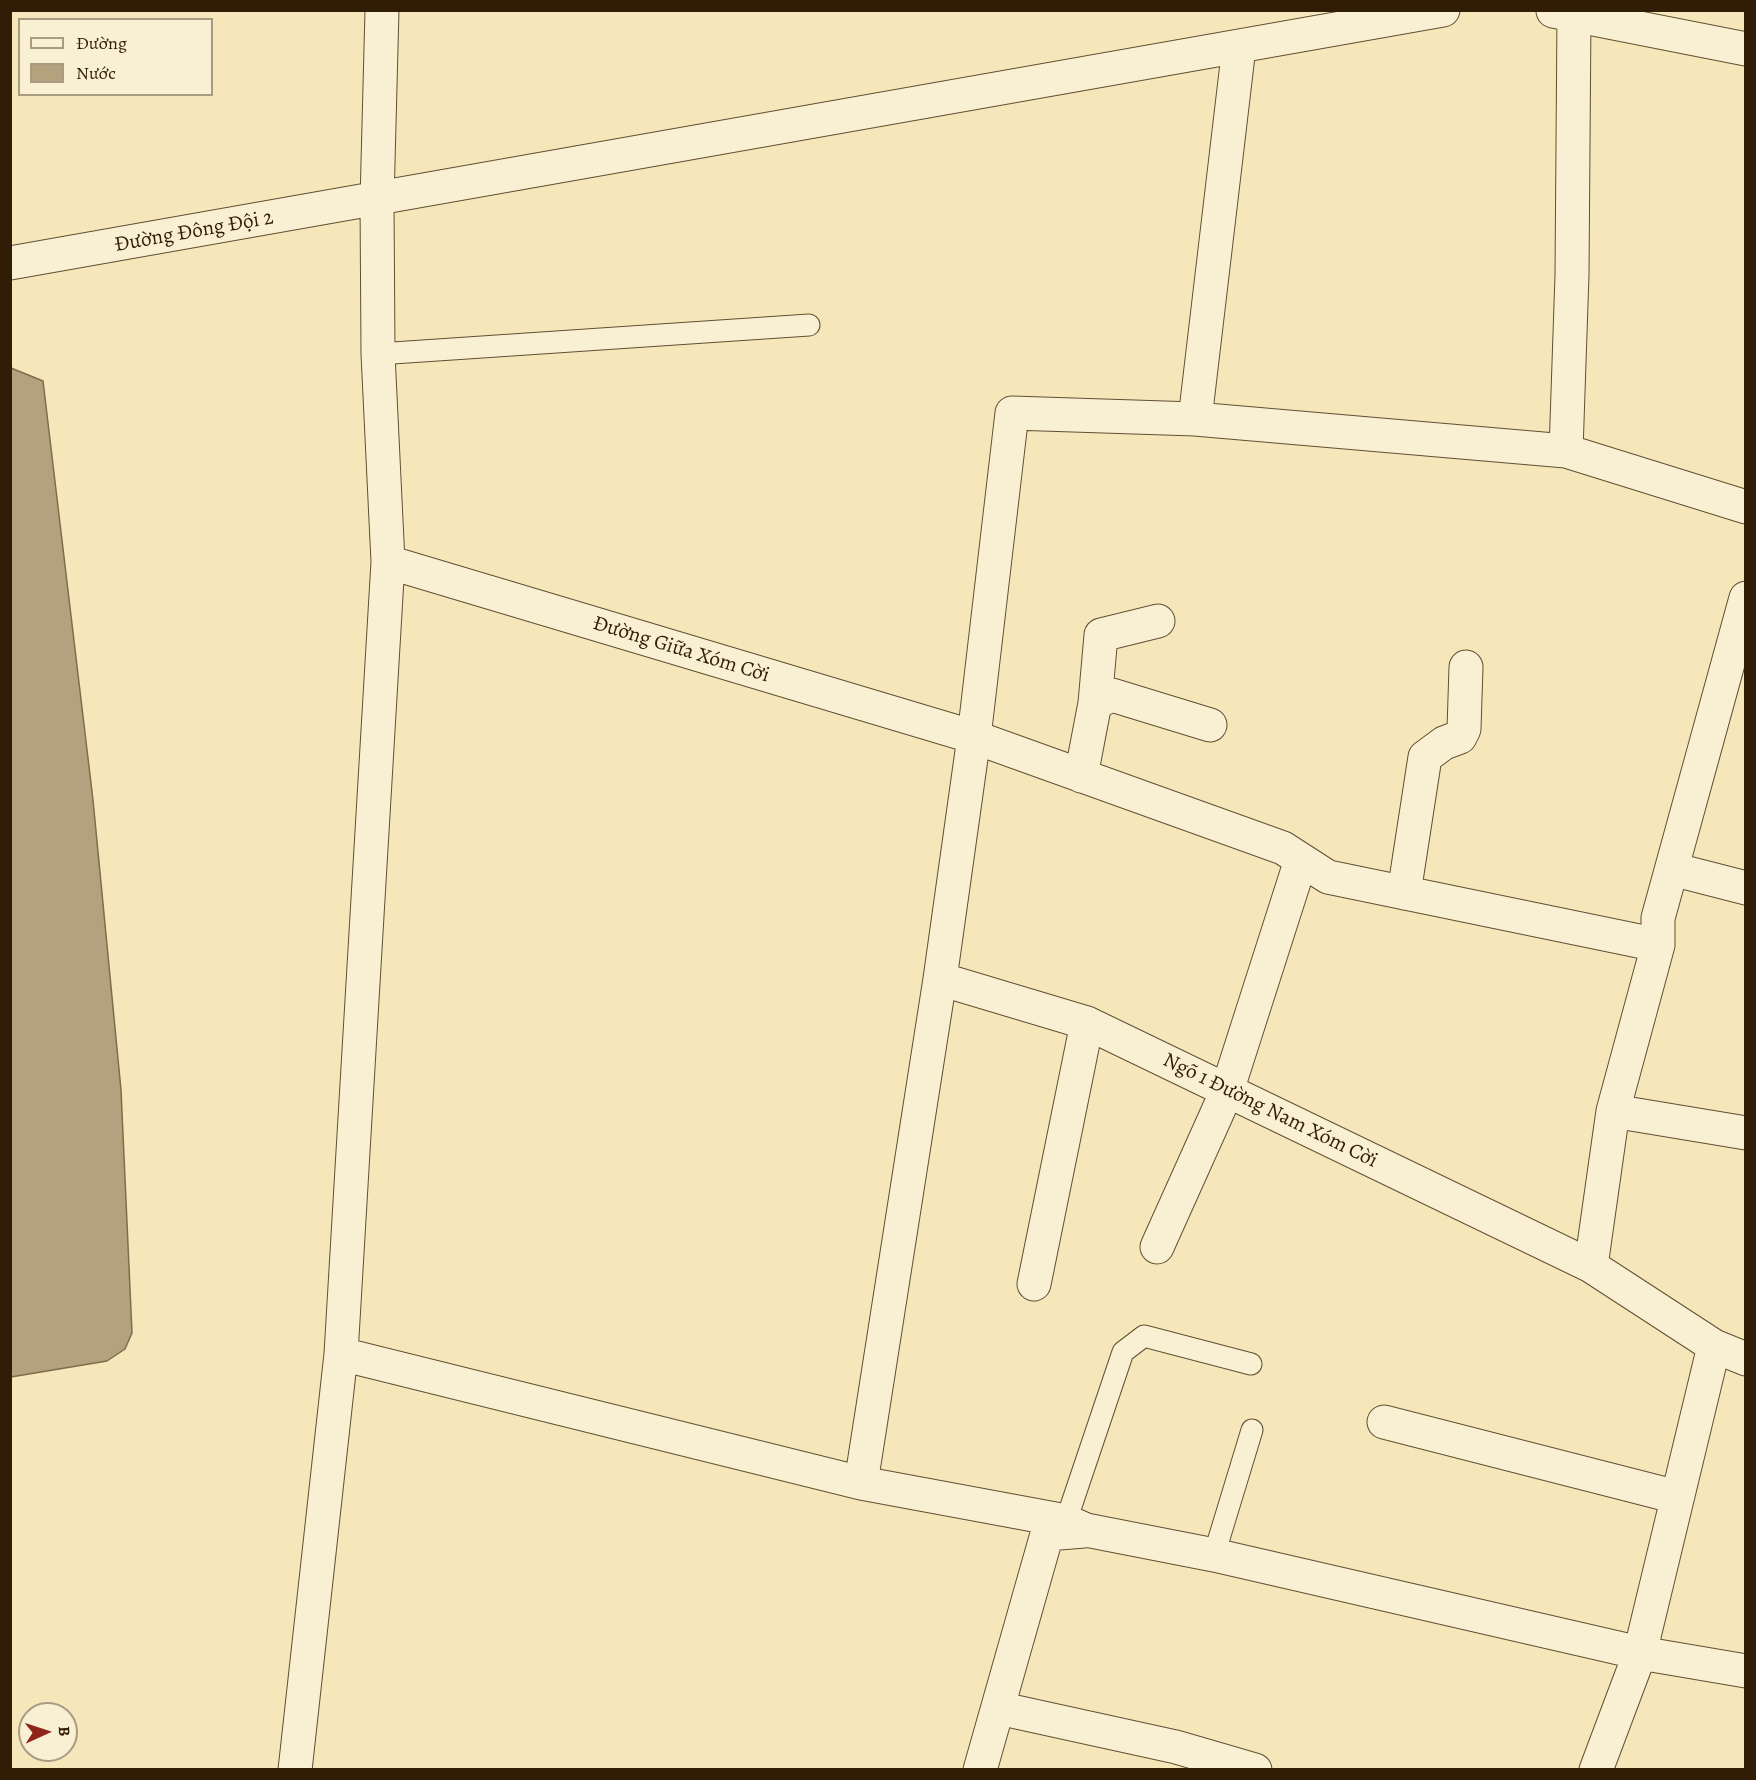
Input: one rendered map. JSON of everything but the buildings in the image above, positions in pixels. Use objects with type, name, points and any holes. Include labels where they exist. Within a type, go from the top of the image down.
[{"type":"street","points":[[295,1770],[340,1354],[388,562],[378,354],[377,201],[382,10]]},
{"type":"street","name":"Đường Đông Đội 2","points":[[10,263],[377,201],[1443,10]]},
{"type":"street","points":[[1566,451],[1572,275],[1563,13],[1746,49]]},
{"type":"street","points":[[1195,419],[1239,47]]},
{"type":"street","points":[[861,1483],[940,978],[974,738],[1012,413],[1195,419],[1566,451],[1746,507]]},
{"type":"street","name":"Đường Giữa Xóm Cời","points":[[388,562],[974,738],[1282,848],[1328,877],[1658,945]]},
{"type":"street","points":[[1591,1266],[1613,1111],[1658,945],[1658,918],[1746,598]]},
{"type":"street","points":[[1081,776],[1095,703],[1101,635],[1158,621]]},
{"type":"street","points":[[1404,893],[1425,757],[1444,743],[1460,737],[1464,729],[1466,668]]},
{"type":"street","points":[[1095,703],[1112,695],[1210,725]]},
{"type":"street","points":[[1157,1247],[1227,1090],[1301,860]]},
{"type":"street","points":[[1672,869],[1746,888]]},
{"type":"street","name":"Ngõ 1 Đường Nam Xóm Cời","points":[[940,978],[1087,1023],[1591,1266],[1714,1346],[1746,1359]]},
{"type":"street","points":[[1034,1284],[1087,1023]]},
{"type":"street","points":[[1613,1111],[1746,1133]]},
{"type":"street","points":[[1596,1770],[1640,1653],[1714,1346]]},
{"type":"street","points":[[340,1354],[861,1483],[1214,1555],[1640,1653],[1746,1671]]},
{"type":"street","points":[[1384,1422],[1677,1497]]},
{"type":"street","points":[[980,1770],[1047,1534],[1076,1526]]},
{"type":"street","points":[[998,1708],[1176,1747],[1255,1770]]},
{"type":"lane","points":[[378,354],[809,325]]},
{"type":"lane","points":[[1076,1526],[1123,1353],[1144,1336],[1251,1364]]},
{"type":"lane","points":[[1214,1555],[1252,1430]]},
{"type":"water","points":[[11,368],[43,381],[93,800],[121,1090],[132,1333],[125,1349],[107,1361],[11,1377]]}]
